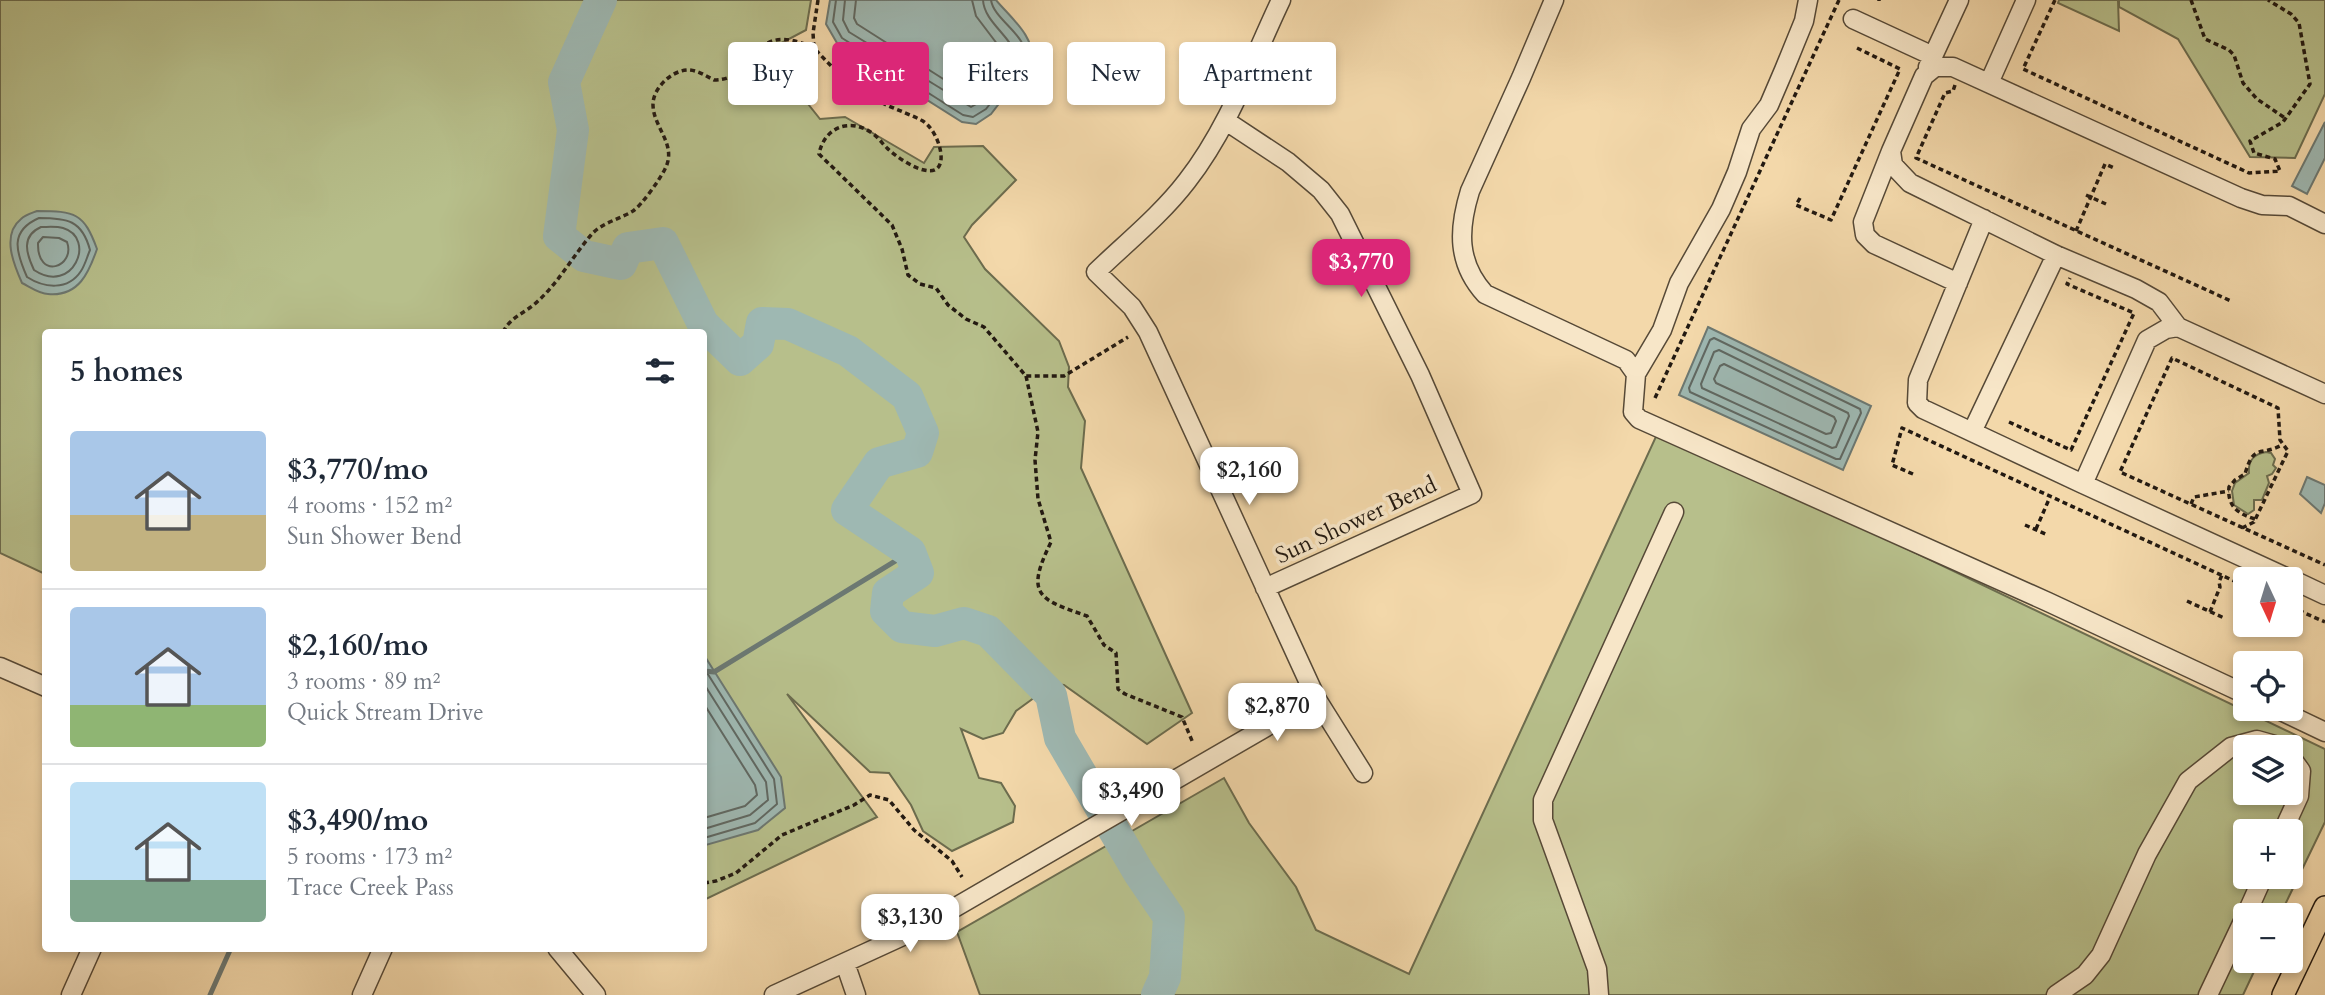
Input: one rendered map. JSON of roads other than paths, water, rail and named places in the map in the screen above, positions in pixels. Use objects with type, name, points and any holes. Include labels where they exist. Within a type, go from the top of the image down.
[{"type":"main road","points":[[2283,995],[2325,907]]},
{"type":"street","points":[[1281,0],[1226,121],[1186,182],[1096,272],[1132,307],[1148,332],[1316,698],[1363,773]]},
{"type":"street","points":[[1553,0],[1521,78],[1469,191],[1463,221],[1464,257],[1474,282],[1485,294],[1626,360],[1636,374]]},
{"type":"street","points":[[1808,0],[1804,21],[1769,105],[1751,129],[1721,209],[1679,283],[1662,330],[1636,374],[1633,412],[1639,418],[2233,688]]},
{"type":"street","points":[[1958,283],[1874,244],[1865,235],[1863,222],[1891,151],[1959,0]]},
{"type":"street","points":[[1989,83],[2026,0]]},
{"type":"street","points":[[1853,19],[1933,56]]},
{"type":"street","points":[[1924,76],[1935,67],[1953,67],[2241,198],[2262,205],[2289,206],[2325,224]]},
{"type":"street","name":"Sun Shower Bend","points":[[1226,121],[1288,162],[1321,190],[1340,215],[1420,375],[1472,494],[1265,588]]},
{"type":"street","points":[[1891,151],[1893,165],[1910,183],[2056,255],[2136,289],[2159,302],[2178,327],[2325,394]]},
{"type":"street","points":[[1984,219],[1918,380],[1917,402],[1923,409],[2265,567]]},
{"type":"street","points":[[1972,432],[2056,255]]},
{"type":"street","points":[[2083,484],[2147,340],[2166,329],[2178,327]]},
{"type":"street","points":[[1599,995],[1597,969],[1543,820],[1543,800],[1674,512]]},
{"type":"street","points":[[2303,585],[2325,595]]},
{"type":"street","points":[[0,667],[42,685]]},
{"type":"street","points":[[774,995],[918,929],[1316,698]]},
{"type":"street","points":[[2302,721],[2325,732]]},
{"type":"street","points":[[2056,995],[2085,975],[2101,955],[2147,854],[2188,781],[2233,746]]},
{"type":"street","points":[[2208,995],[2233,943]]},
{"type":"street","points":[[71,995],[90,952]]},
{"type":"street","points":[[362,995],[381,952]]},
{"type":"street","points":[[560,952],[596,995]]},
{"type":"street","points":[[845,963],[856,995]]},
{"type":"water","points":[[830,0],[996,0],[1015,21],[1029,42],[943,42],[943,105],[998,105],[991,114],[976,124],[962,122],[929,101],[929,42],[836,42],[826,24]]},
{"type":"water","points":[[2325,122],[2325,158],[2307,194],[2292,186]]},
{"type":"water","points":[[37,211],[76,216],[87,228],[97,249],[81,281],[75,287],[59,294],[38,292],[22,283],[11,250],[10,242],[15,226],[21,219]]},
{"type":"water","points":[[1708,327],[1871,406],[1843,470],[1679,395]]},
{"type":"water","points":[[2307,477],[2325,485],[2325,503],[2321,513],[2300,494]]},
{"type":"water","points":[[707,660],[781,777],[785,808],[758,830],[707,845]]},
{"type":"waterway","points":[[601,0],[564,82],[573,130],[559,236],[584,256],[621,264],[628,248],[663,243],[703,324],[740,360],[758,344],[762,323],[788,324],[848,351],[907,396],[923,433],[917,452],[879,463],[847,510],[910,552],[918,573],[888,593],[886,611],[902,627],[935,631],[964,623],[988,631],[1051,695],[1060,738],[1139,873],[1169,917],[1165,977],[1157,995]]},
{"type":"waterway","points":[[707,671],[714,672],[910,552]]},
{"type":"waterway","points":[[210,995],[229,952]]}]
